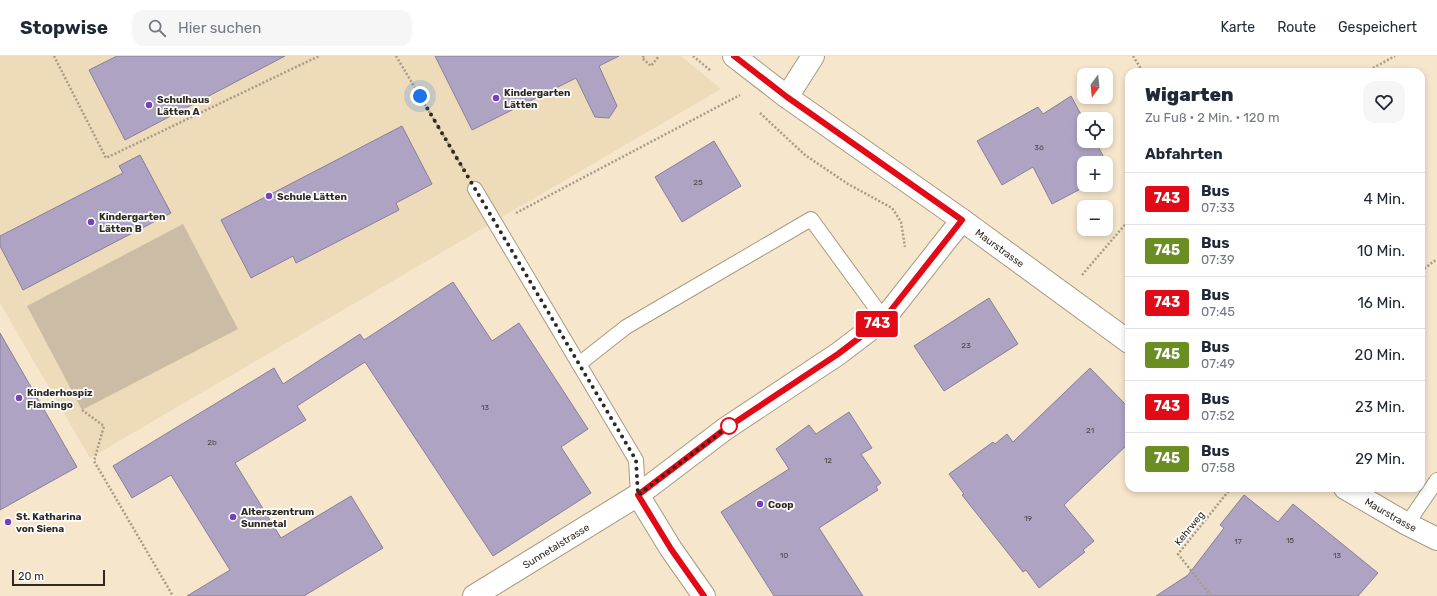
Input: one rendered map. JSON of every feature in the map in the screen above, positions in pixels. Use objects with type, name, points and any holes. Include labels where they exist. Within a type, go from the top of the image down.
[{"type":"street","name":"Maurstrasse","points":[[734,56],[787,97],[962,220],[1125,339]]},
{"type":"street","points":[[787,97],[813,56]]},
{"type":"street","name":"Sunnetalstrasse","points":[[474,596],[638,495],[725,429],[838,354],[884,319],[962,220]]},
{"type":"street","name":"Maurstrasse","points":[[1352,492],[1407,524],[1437,539]]},
{"type":"street","points":[[638,495],[671,549],[704,596]]},
{"type":"lane","points":[[475,189],[636,460],[638,495]]},
{"type":"lane","points":[[579,364],[626,327],[811,220],[884,319]]},
{"type":"lane","points":[[1407,524],[1437,480]]},
{"type":"path","points":[[54,56],[106,158],[319,56]]},
{"type":"path","points":[[396,56],[475,189]]},
{"type":"path","points":[[644,56],[642,58],[651,66],[659,56]]},
{"type":"path","points":[[693,56],[712,72]]},
{"type":"path","points":[[1133,56],[1140,68]]},
{"type":"path","points":[[1373,68],[1395,56]]},
{"type":"path","points":[[496,224],[741,95],[735,90]]},
{"type":"path","points":[[758,112],[805,155],[848,184],[892,208],[901,222],[906,261],[919,276]]},
{"type":"path","points":[[1065,295],[1125,225]]},
{"type":"path","points":[[1425,268],[1437,259]]},
{"type":"path","points":[[82,410],[104,426],[94,461],[173,596]]},
{"type":"path","name":"Kehrweg","points":[[1211,596],[1178,554],[1228,492]]},
{"type":"shaded area","name":"Schule Lätten","points":[[0,56],[681,56],[721,89],[90,458],[0,303]]},
{"type":"shaded area","points":[[183,224],[238,329],[82,410],[27,306]]},
{"type":"building","name":"Schulhaus Lätten A","points":[[117,56],[285,56],[125,140],[89,70]]},
{"type":"building","name":"Kindergarten Lätten","points":[[435,56],[619,56],[599,66],[617,106],[609,118],[595,117],[576,78],[472,130]]},
{"type":"building","points":[[1071,96],[1080,112],[1077,112],[1077,148],[1099,148],[1103,156],[1077,156],[1077,191],[1052,204],[1033,167],[1002,185],[977,141],[1038,107],[1043,114]]},
{"type":"building","points":[[402,126],[432,184],[396,203],[399,210],[296,263],[293,256],[251,278],[221,220]]},
{"type":"building","points":[[714,141],[741,186],[682,222],[655,177]]},
{"type":"building","name":"Kindergarten Lätten B","points":[[140,155],[171,213],[23,290],[0,246],[0,236],[123,173],[119,166]]},
{"type":"building","points":[[453,282],[492,341],[519,323],[588,429],[561,447],[591,493],[493,556],[365,362],[297,406],[306,420],[235,463],[281,538],[351,496],[383,548],[304,596],[187,596],[230,570],[171,475],[132,498],[113,466],[274,368],[283,384],[360,334],[364,340]]},
{"type":"building","points":[[989,298],[1018,344],[944,391],[914,346]]},
{"type":"building","name":"Kinderhospiz Flamingo","points":[[0,333],[77,467],[0,510]]},
{"type":"building","points":[[1090,368],[1125,404],[1125,447],[1064,505],[1094,541],[1083,550],[1085,552],[1039,588],[1026,570],[1023,572],[962,495],[964,494],[949,474],[993,442],[995,444],[1007,434],[1013,442]]},
{"type":"building","points":[[849,412],[872,448],[861,454],[881,483],[876,487],[878,490],[819,528],[863,596],[774,596],[721,512],[789,469],[776,449],[809,425],[816,434]]},
{"type":"building","points":[[1244,495],[1278,522],[1293,504],[1378,573],[1358,596],[1156,596],[1188,575],[1224,528],[1220,525]]},
{"type":"bus line","name":"743","points":[[704,596],[671,549],[638,495],[725,429],[838,354],[884,319],[962,220],[787,97],[734,56]]},
{"type":"place","name":"Kindergarten Lätten","points":[[496,98]]},
{"type":"place","name":"Schulhaus Lätten A","points":[[149,105]]},
{"type":"place","name":"Schule Lätten","points":[[269,196]]},
{"type":"place","name":"Kindergarten Lätten B","points":[[91,222]]},
{"type":"place","name":"Kinderhospiz Flamingo","points":[[19,398]]},
{"type":"place","name":"Coop","points":[[760,504]]},
{"type":"place","name":"Alterszentrum Sunnetal","points":[[233,517]]},
{"type":"place","name":"St. Katharina von Siena","points":[[8,522]]},
{"type":"route","points":[[420,96],[636,460],[638,495],[729,426]]}]
